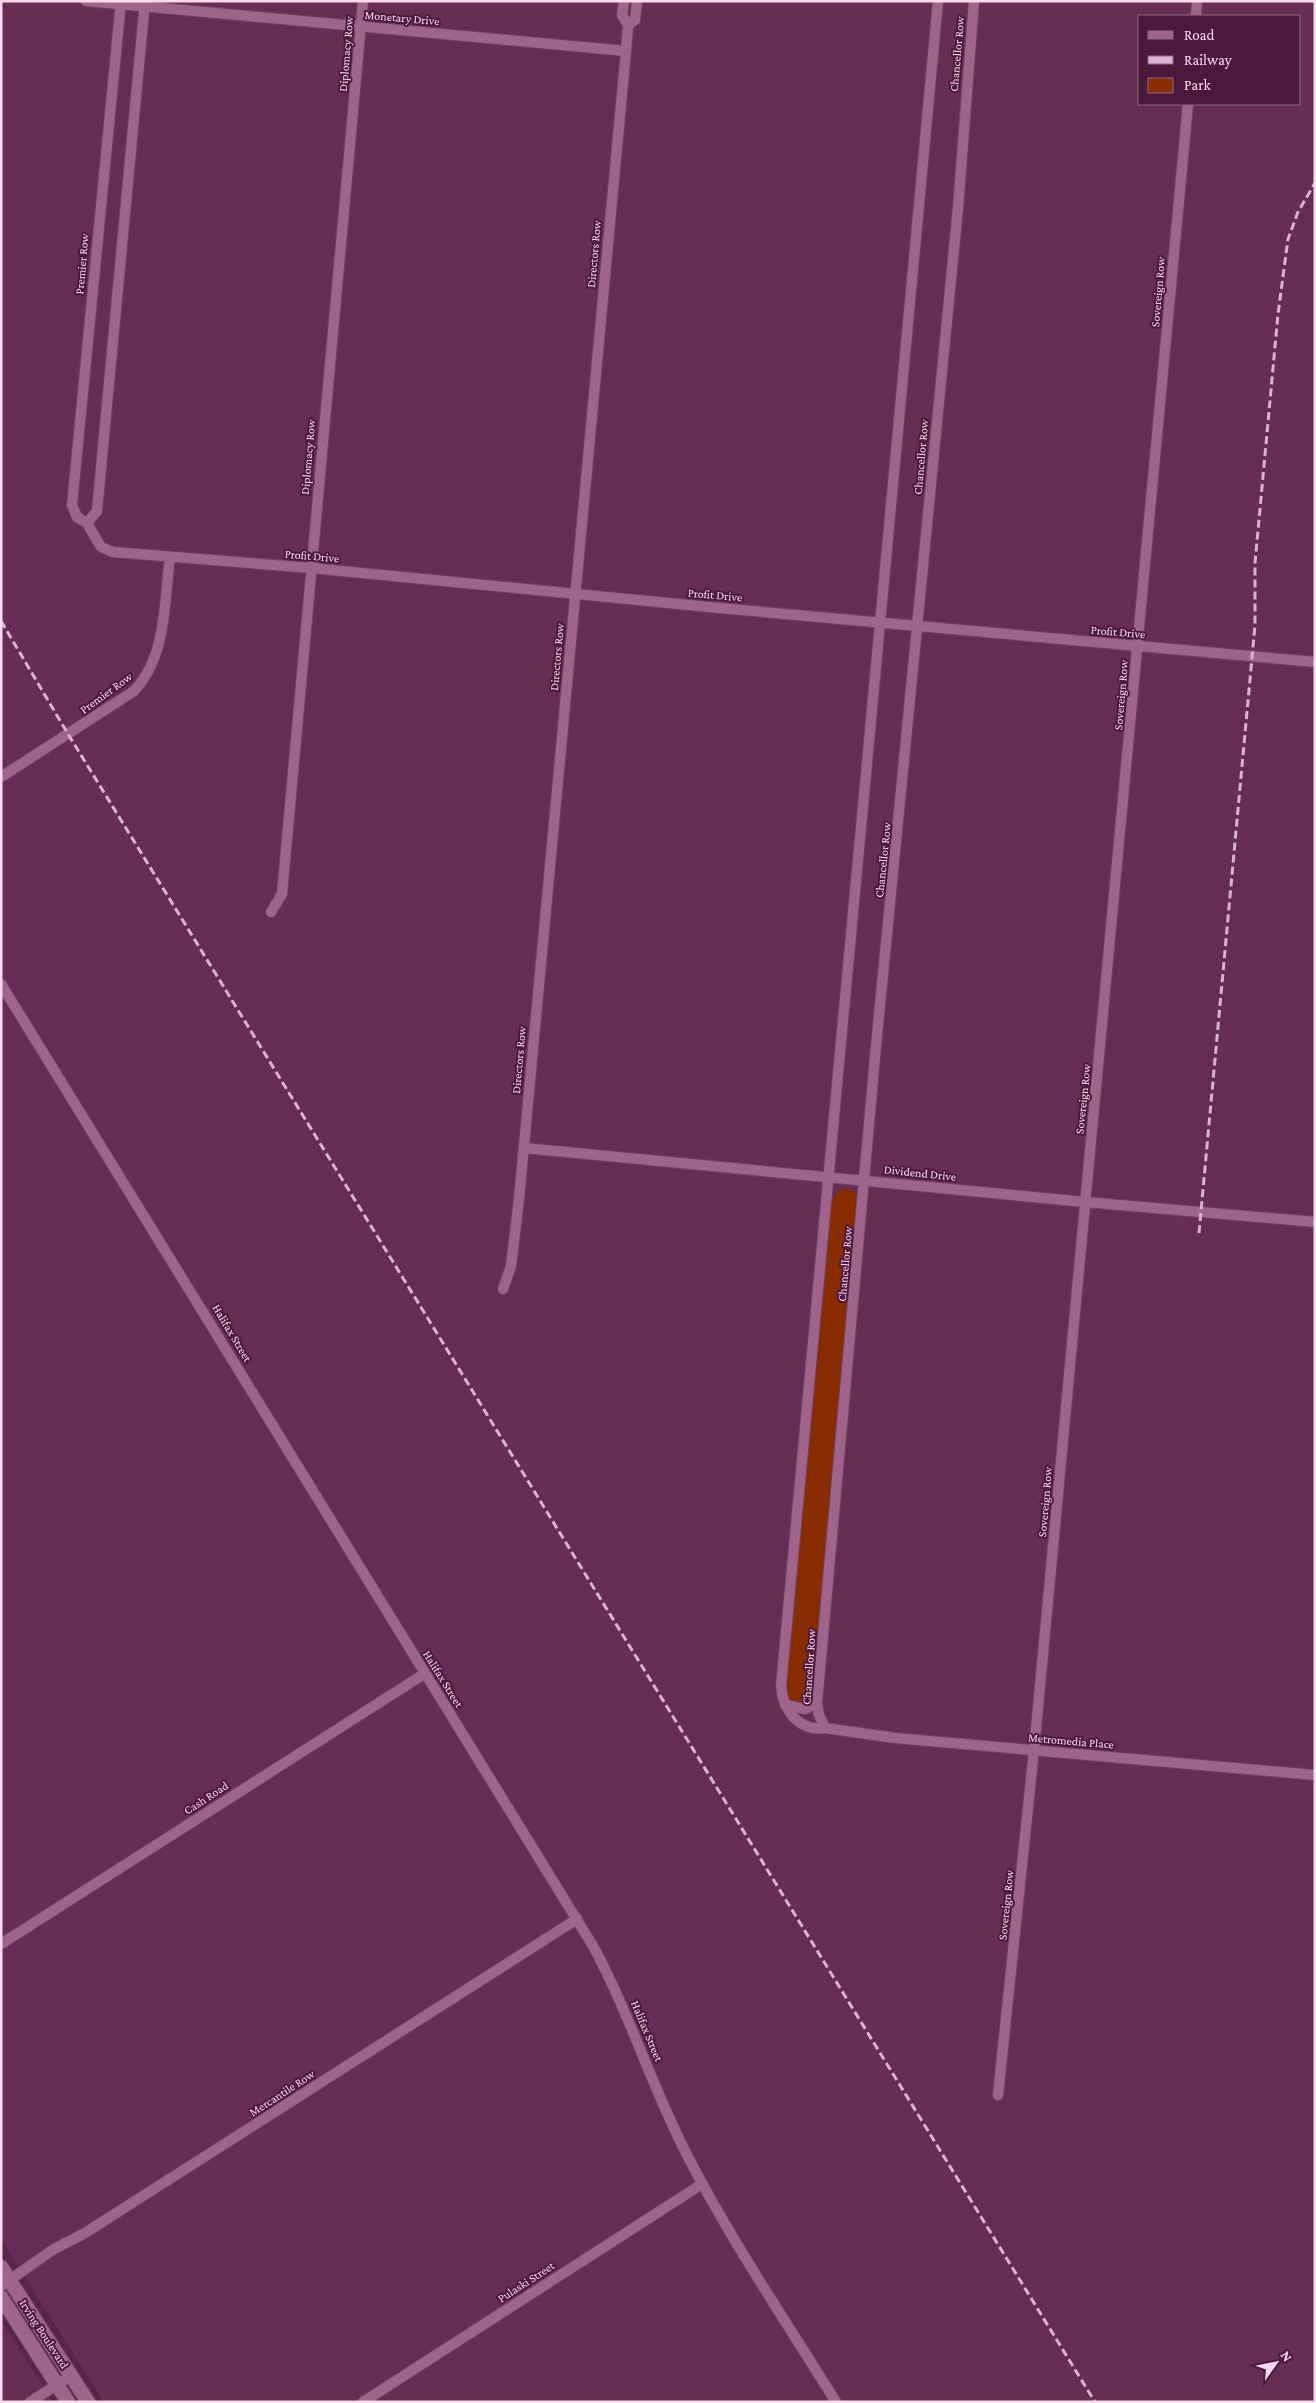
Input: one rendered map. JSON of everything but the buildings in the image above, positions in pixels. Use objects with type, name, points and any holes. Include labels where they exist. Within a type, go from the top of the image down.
[{"type":"main road","name":"Irving Boulevard","points":[[1,2267],[6,2283],[88,2402]]},
{"type":"main road","name":"Irving Boulevard","points":[[1,2297],[68,2402]]},
{"type":"street","name":"Monetary Drive","points":[[86,1],[144,4],[626,51]]},
{"type":"street","name":"Diplomacy Row","points":[[271,912],[282,894],[363,1]]},
{"type":"street","name":"Directors Row","points":[[502,1289],[511,1266],[524,1148],[626,51],[628,25],[622,15],[624,1]]},
{"type":"street","name":"Directors Row","points":[[628,25],[635,20],[637,1]]},
{"type":"street","name":"Chancellor Row","points":[[938,1],[781,1686],[785,1705],[792,1716],[803,1725],[816,1730],[825,1728],[819,1715],[817,1703],[958,208],[974,1]]},
{"type":"street","points":[[1196,15],[1197,1]]},
{"type":"street","name":"Premier Row","points":[[113,552],[101,547],[87,523],[77,517],[72,505],[120,3]]},
{"type":"street","points":[[87,523],[98,511],[144,4]]},
{"type":"street","name":"Sovereign Row","points":[[998,2096],[1034,1750],[1188,105]]},
{"type":"street","name":"Profit Drive","points":[[113,552],[311,568],[1315,662]]},
{"type":"street","name":"Premier Row","points":[[1,777],[134,691],[146,678],[154,665],[158,650],[170,556]]},
{"type":"street","name":"Halifax Street","points":[[1,984],[593,1946],[618,1994],[671,2122],[702,2184],[836,2402]]},
{"type":"street","name":"Dividend Drive","points":[[524,1148],[1085,1202],[1315,1222]]},
{"type":"street","name":"Cash Road","points":[[1,1944],[424,1674]]},
{"type":"street","points":[[785,1705],[796,1709],[805,1709],[817,1703]]},
{"type":"street","name":"Metromedia Place","points":[[825,1728],[895,1738],[1315,1775]]},
{"type":"street","name":"Mercantile Row","points":[[6,2283],[54,2249],[107,2219],[576,1919]]},
{"type":"street","name":"Pulaski Street","points":[[363,2402],[702,2184]]},
{"type":"street","points":[[30,2402],[71,2376]]},
{"type":"shaded area","points":[[1,1],[1315,1],[1315,2402],[104,2402],[1,2239]]},
{"type":"shaded area","points":[[1,2320],[53,2402],[1,2402]]},
{"type":"green space","points":[[848,1188],[855,1192],[859,1199],[813,1691],[808,1700],[798,1703],[790,1699],[785,1688],[832,1200],[839,1190]]},
{"type":"railway","points":[[1199,1233],[1255,625],[1255,563],[1278,314],[1288,239],[1298,212],[1315,183]]},
{"type":"railway","points":[[1,621],[68,734],[1095,2402]]}]
